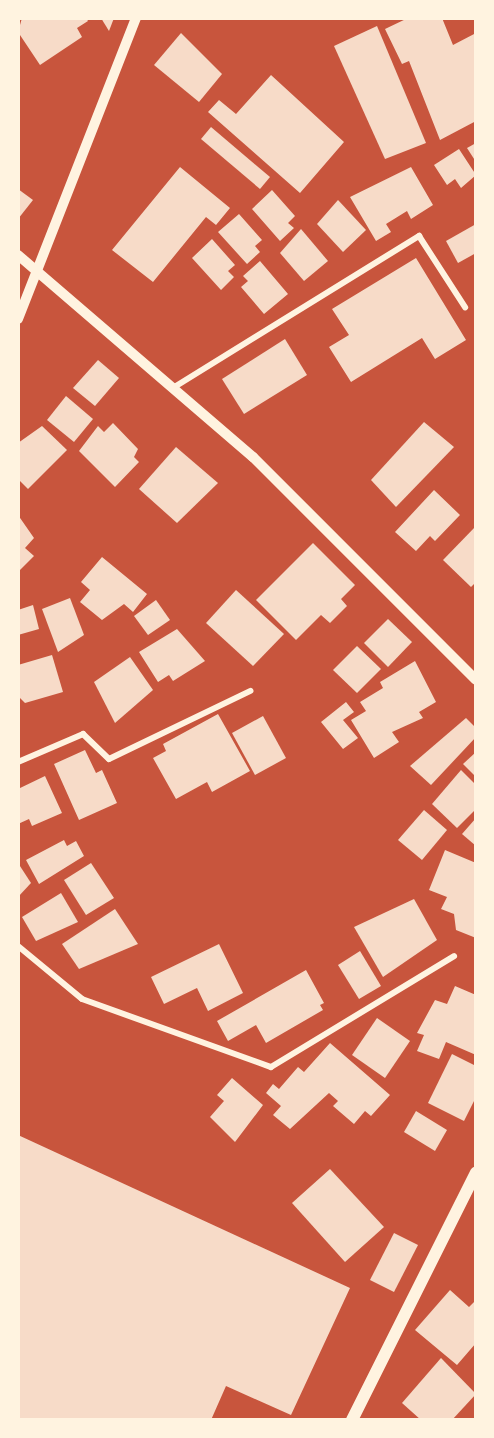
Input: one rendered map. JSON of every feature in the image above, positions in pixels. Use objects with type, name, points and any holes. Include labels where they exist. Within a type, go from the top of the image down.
[{"type":"main road","points":[[351,1420],[476,1172]]},
{"type":"street","points":[[18,319],[136,18]]},
{"type":"street","points":[[176,386],[419,236],[465,307]]},
{"type":"street","points":[[18,255],[38,269],[176,386],[476,680]]},
{"type":"street","points":[[18,762],[83,734],[110,759],[250,691]]},
{"type":"street","points":[[18,946],[82,999],[271,1067],[454,956]]},
{"type":"building","points":[[22,18],[86,18],[88,21],[77,28],[82,37],[40,65],[18,32]]},
{"type":"building","points":[[101,18],[114,18],[109,31]]},
{"type":"building","points":[[408,18],[442,18],[453,45],[476,33],[476,121],[440,140],[409,61],[402,64],[385,29]]},
{"type":"building","points":[[377,26],[426,143],[385,159],[334,46]]},
{"type":"building","points":[[181,33],[222,74],[199,102],[154,65]]},
{"type":"building","points":[[271,75],[344,142],[300,193],[208,112],[219,100],[236,114]]},
{"type":"building","points":[[211,127],[270,177],[260,189],[201,139]]},
{"type":"building","points":[[476,143],[476,162],[467,148]]},
{"type":"building","points":[[459,149],[476,175],[461,188],[455,179],[447,185],[434,165]]},
{"type":"building","points":[[180,167],[230,208],[216,225],[206,217],[153,282],[112,250]]},
{"type":"building","points":[[411,167],[433,205],[411,219],[407,211],[386,224],[391,232],[376,241],[350,197]]},
{"type":"building","points":[[18,189],[33,200],[18,219]]},
{"type":"building","points":[[272,190],[295,216],[288,223],[294,228],[280,241],[252,209]]},
{"type":"building","points":[[338,200],[366,230],[343,252],[317,224]]},
{"type":"building","points":[[239,214],[262,240],[255,246],[260,252],[247,264],[218,232]]},
{"type":"building","points":[[476,224],[476,253],[458,263],[446,241]]},
{"type":"building","points":[[301,229],[328,261],[304,281],[280,253]]},
{"type":"building","points":[[212,239],[235,265],[228,271],[234,277],[221,290],[192,258]]},
{"type":"building","points":[[416,258],[466,340],[435,359],[422,338],[351,382],[329,347],[349,335],[332,309]]},
{"type":"building","points":[[260,261],[288,294],[264,314],[241,287],[248,281],[243,276]]},
{"type":"building","points":[[285,339],[307,375],[244,414],[222,379]]},
{"type":"building","points":[[98,360],[119,378],[95,406],[73,388]]},
{"type":"building","points":[[66,396],[93,419],[74,442],[47,420]]},
{"type":"building","points":[[424,422],[454,447],[396,507],[371,480]]},
{"type":"building","points":[[113,423],[138,449],[134,457],[139,462],[115,487],[79,451],[98,426],[104,432]]},
{"type":"building","points":[[42,426],[67,450],[28,489],[18,479],[18,443]]},
{"type":"building","points":[[176,447],[218,483],[177,523],[139,489]]},
{"type":"building","points":[[434,490],[460,515],[435,541],[430,536],[416,551],[395,532]]},
{"type":"building","points":[[18,515],[34,538],[25,548],[34,556],[18,572]]},
{"type":"building","points":[[476,526],[476,582],[471,587],[443,560]]},
{"type":"building","points":[[313,543],[355,585],[341,599],[347,606],[330,623],[321,615],[296,640],[256,600]]},
{"type":"building","points":[[102,557],[147,594],[133,612],[124,604],[102,620],[80,602],[90,590],[81,582]]},
{"type":"building","points":[[236,590],[284,634],[253,666],[206,623]]},
{"type":"building","points":[[70,598],[84,635],[58,652],[42,609]]},
{"type":"building","points":[[156,600],[170,620],[148,635],[134,616]]},
{"type":"building","points":[[33,605],[39,629],[18,635],[18,610]]},
{"type":"building","points":[[388,619],[412,642],[388,667],[364,643]]},
{"type":"building","points":[[177,629],[205,661],[173,681],[169,675],[158,682],[139,652]]},
{"type":"building","points":[[357,646],[381,669],[357,693],[333,670]]},
{"type":"building","points":[[52,655],[63,692],[25,703],[18,696],[18,665]]},
{"type":"building","points":[[130,657],[153,690],[115,723],[94,682]]},
{"type":"building","points":[[415,661],[436,702],[419,712],[423,718],[392,732],[399,742],[374,758],[351,720],[366,711],[360,702],[383,688],[380,682]]},
{"type":"building","points":[[346,702],[354,712],[343,720],[358,738],[343,749],[321,722]]},
{"type":"building","points":[[218,714],[250,771],[212,792],[207,782],[176,799],[153,758],[166,751],[163,744]]},
{"type":"building","points":[[263,716],[286,758],[255,775],[232,733]]},
{"type":"building","points":[[466,718],[476,728],[476,737],[431,785],[410,766]]},
{"type":"building","points":[[85,750],[96,773],[102,770],[117,803],[79,820],[54,764]]},
{"type":"building","points":[[476,752],[476,777],[463,764]]},
{"type":"building","points":[[461,770],[476,785],[476,809],[457,828],[432,804]]},
{"type":"building","points":[[45,776],[62,813],[32,826],[29,819],[18,824],[18,789]]},
{"type":"building","points":[[424,810],[447,830],[422,860],[398,840]]},
{"type":"building","points":[[476,818],[476,846],[462,834]]},
{"type":"building","points":[[64,840],[67,846],[76,841],[84,856],[39,884],[26,860]]},
{"type":"building","points":[[445,850],[476,863],[476,938],[456,930],[454,914],[441,909],[447,897],[429,890]]},
{"type":"building","points":[[18,863],[31,883],[18,897]]},
{"type":"building","points":[[91,863],[114,898],[86,915],[64,880]]},
{"type":"building","points":[[61,893],[78,922],[36,941],[22,917]]},
{"type":"building","points":[[414,899],[437,940],[383,977],[354,927]]},
{"type":"building","points":[[115,909],[138,944],[79,969],[62,944]]},
{"type":"building","points":[[219,944],[243,993],[208,1011],[197,988],[164,1004],[151,977]]},
{"type":"building","points":[[360,951],[381,986],[359,999],[338,965]]},
{"type":"building","points":[[306,970],[324,1003],[320,1005],[323,1010],[266,1043],[256,1025],[228,1041],[217,1021]]},
{"type":"building","points":[[455,986],[476,995],[476,1055],[446,1042],[439,1059],[417,1051],[424,1035],[417,1033],[435,1000],[447,1004]]},
{"type":"building","points":[[377,1018],[410,1041],[385,1078],[352,1055]]},
{"type":"building","points":[[330,1043],[390,1095],[371,1116],[365,1111],[354,1124],[333,1106],[338,1101],[329,1093],[290,1129],[273,1115],[281,1106],[266,1093],[273,1084],[279,1089],[298,1067],[304,1072]]},
{"type":"building","points":[[452,1054],[476,1066],[476,1097],[464,1121],[428,1103]]},
{"type":"building","points":[[232,1078],[263,1105],[235,1142],[210,1117],[224,1101],[217,1095]]},
{"type":"building","points":[[416,1111],[447,1130],[435,1151],[404,1132]]},
{"type":"building","points":[[18,1135],[350,1288],[291,1415],[226,1386],[211,1420],[18,1420]]},
{"type":"building","points":[[330,1169],[384,1227],[345,1262],[292,1203]]},
{"type":"building","points":[[394,1233],[418,1245],[394,1292],[370,1280]]},
{"type":"building","points":[[450,1290],[469,1307],[476,1300],[476,1343],[457,1365],[415,1330]]},
{"type":"building","points":[[441,1358],[476,1394],[452,1420],[421,1420],[402,1403]]}]
